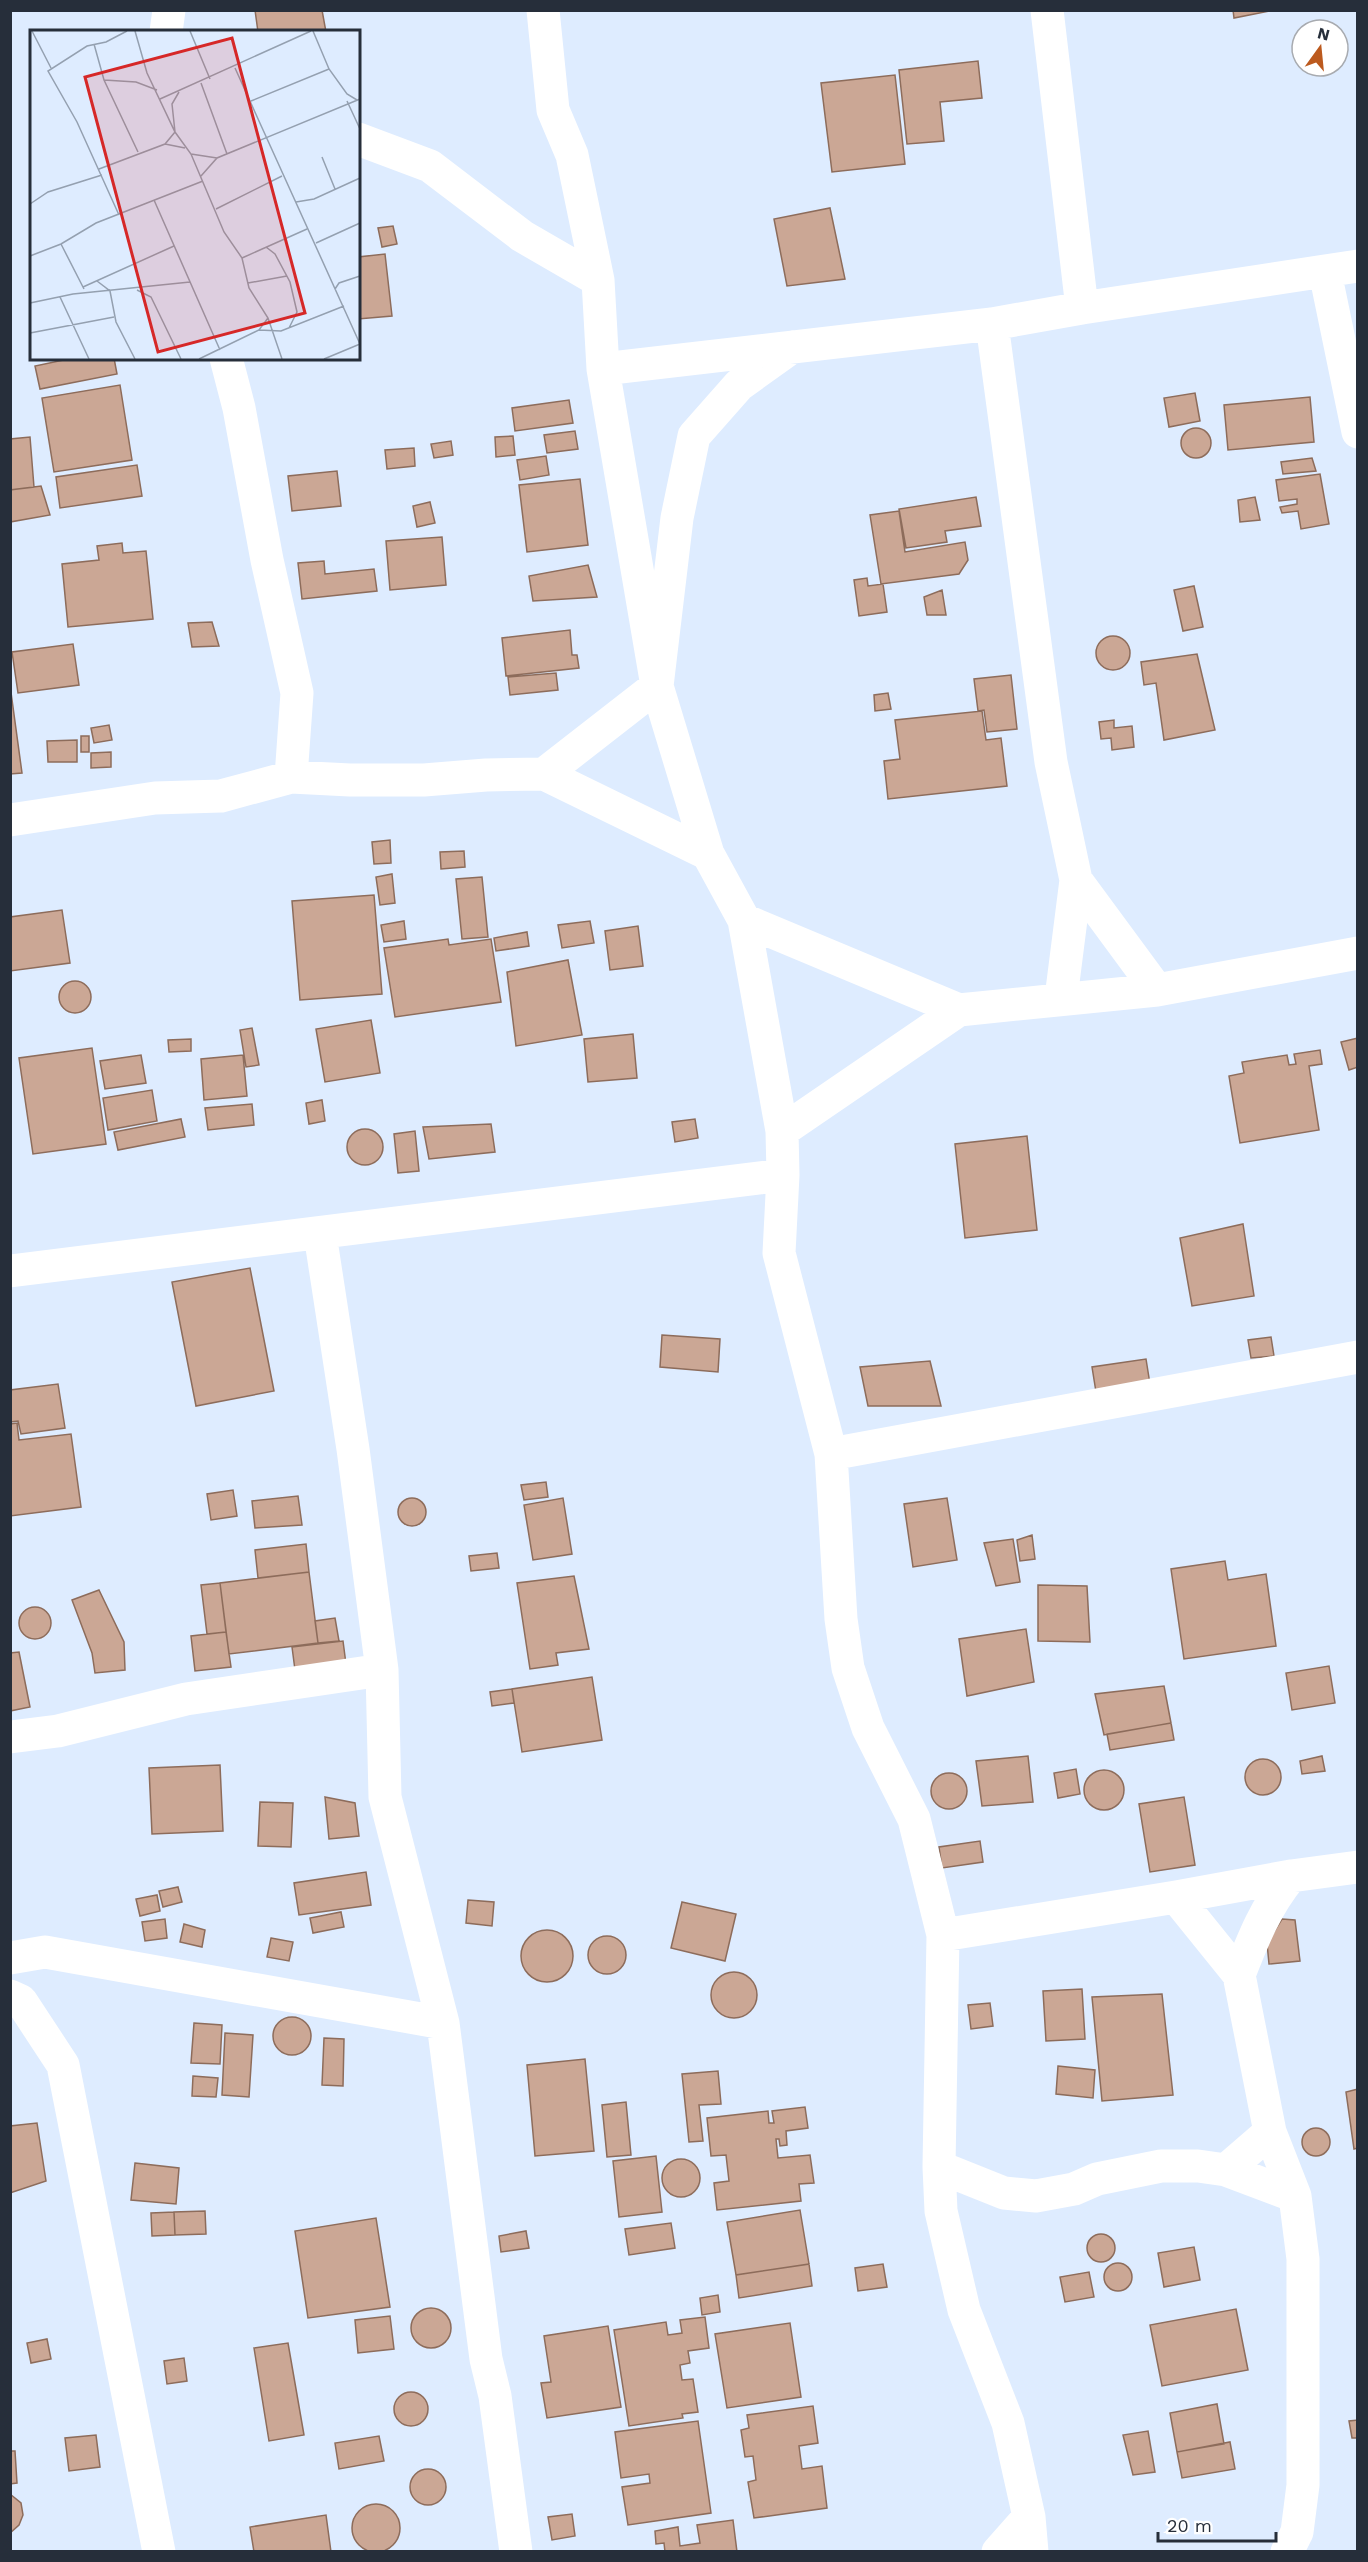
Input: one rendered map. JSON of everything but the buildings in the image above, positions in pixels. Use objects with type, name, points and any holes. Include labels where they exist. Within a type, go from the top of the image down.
[{"type":"street","points":[[166,30],[170,10]]},
{"type":"street","points":[[543,10],[553,110],[572,155],[598,280],[603,369],[657,686],[708,854],[744,921],[782,1131],[783,1175],[779,1253],[831,1454],[841,1619],[848,1668],[868,1728],[914,1819],[943,1935],[940,2211],[964,2310],[1008,2423],[1029,2517],[1032,2552]]},
{"type":"street","points":[[1047,10],[1082,308]]},
{"type":"street","points":[[360,140],[430,166],[522,236],[598,280]]},
{"type":"street","points":[[603,369],[992,324],[1358,266]]},
{"type":"street","points":[[1325,272],[1358,432]]},
{"type":"street","points":[[992,324],[1051,762],[1076,880],[1061,998]]},
{"type":"street","points":[[544,774],[657,686],[677,518],[694,436],[739,385],[792,347]]},
{"type":"street","points":[[227,360],[239,408],[267,561],[297,693],[291,777]]},
{"type":"street","points":[[10,820],[155,798],[220,796],[291,777],[424,780],[486,775],[544,774],[708,854]]},
{"type":"street","points":[[1076,880],[1157,990]]},
{"type":"street","points":[[744,921],[959,1010]]},
{"type":"street","points":[[782,1131],[959,1010],[1157,990],[1358,952]]},
{"type":"street","points":[[10,1271],[783,1175]]},
{"type":"street","points":[[320,1234],[354,1449],[382,1670],[385,1797],[443,2023],[486,2359],[495,2396],[516,2552]]},
{"type":"street","points":[[831,1454],[1358,1357]]},
{"type":"street","points":[[10,1737],[58,1731],[186,1699],[382,1670]]},
{"type":"street","points":[[943,1935],[1291,1876],[1358,1867]]},
{"type":"street","points":[[1239,1975],[1260,1920],[1274,1896],[1291,1876]]},
{"type":"street","points":[[1176,1897],[1239,1975],[1270,2132],[1294,2196],[1303,2259],[1303,2485],[1297,2532],[1287,2552]]},
{"type":"street","points":[[10,1959],[45,1952],[443,2023]]},
{"type":"street","points":[[45,1952],[16,1998],[63,2065],[159,2552]]},
{"type":"street","points":[[1226,2170],[1270,2132]]},
{"type":"street","points":[[939,2168],[1004,2193],[1036,2196],[1074,2189],[1097,2179],[1161,2166],[1198,2166],[1226,2170],[1294,2196]]},
{"type":"street","points":[[998,2552],[1029,2517]]}]
